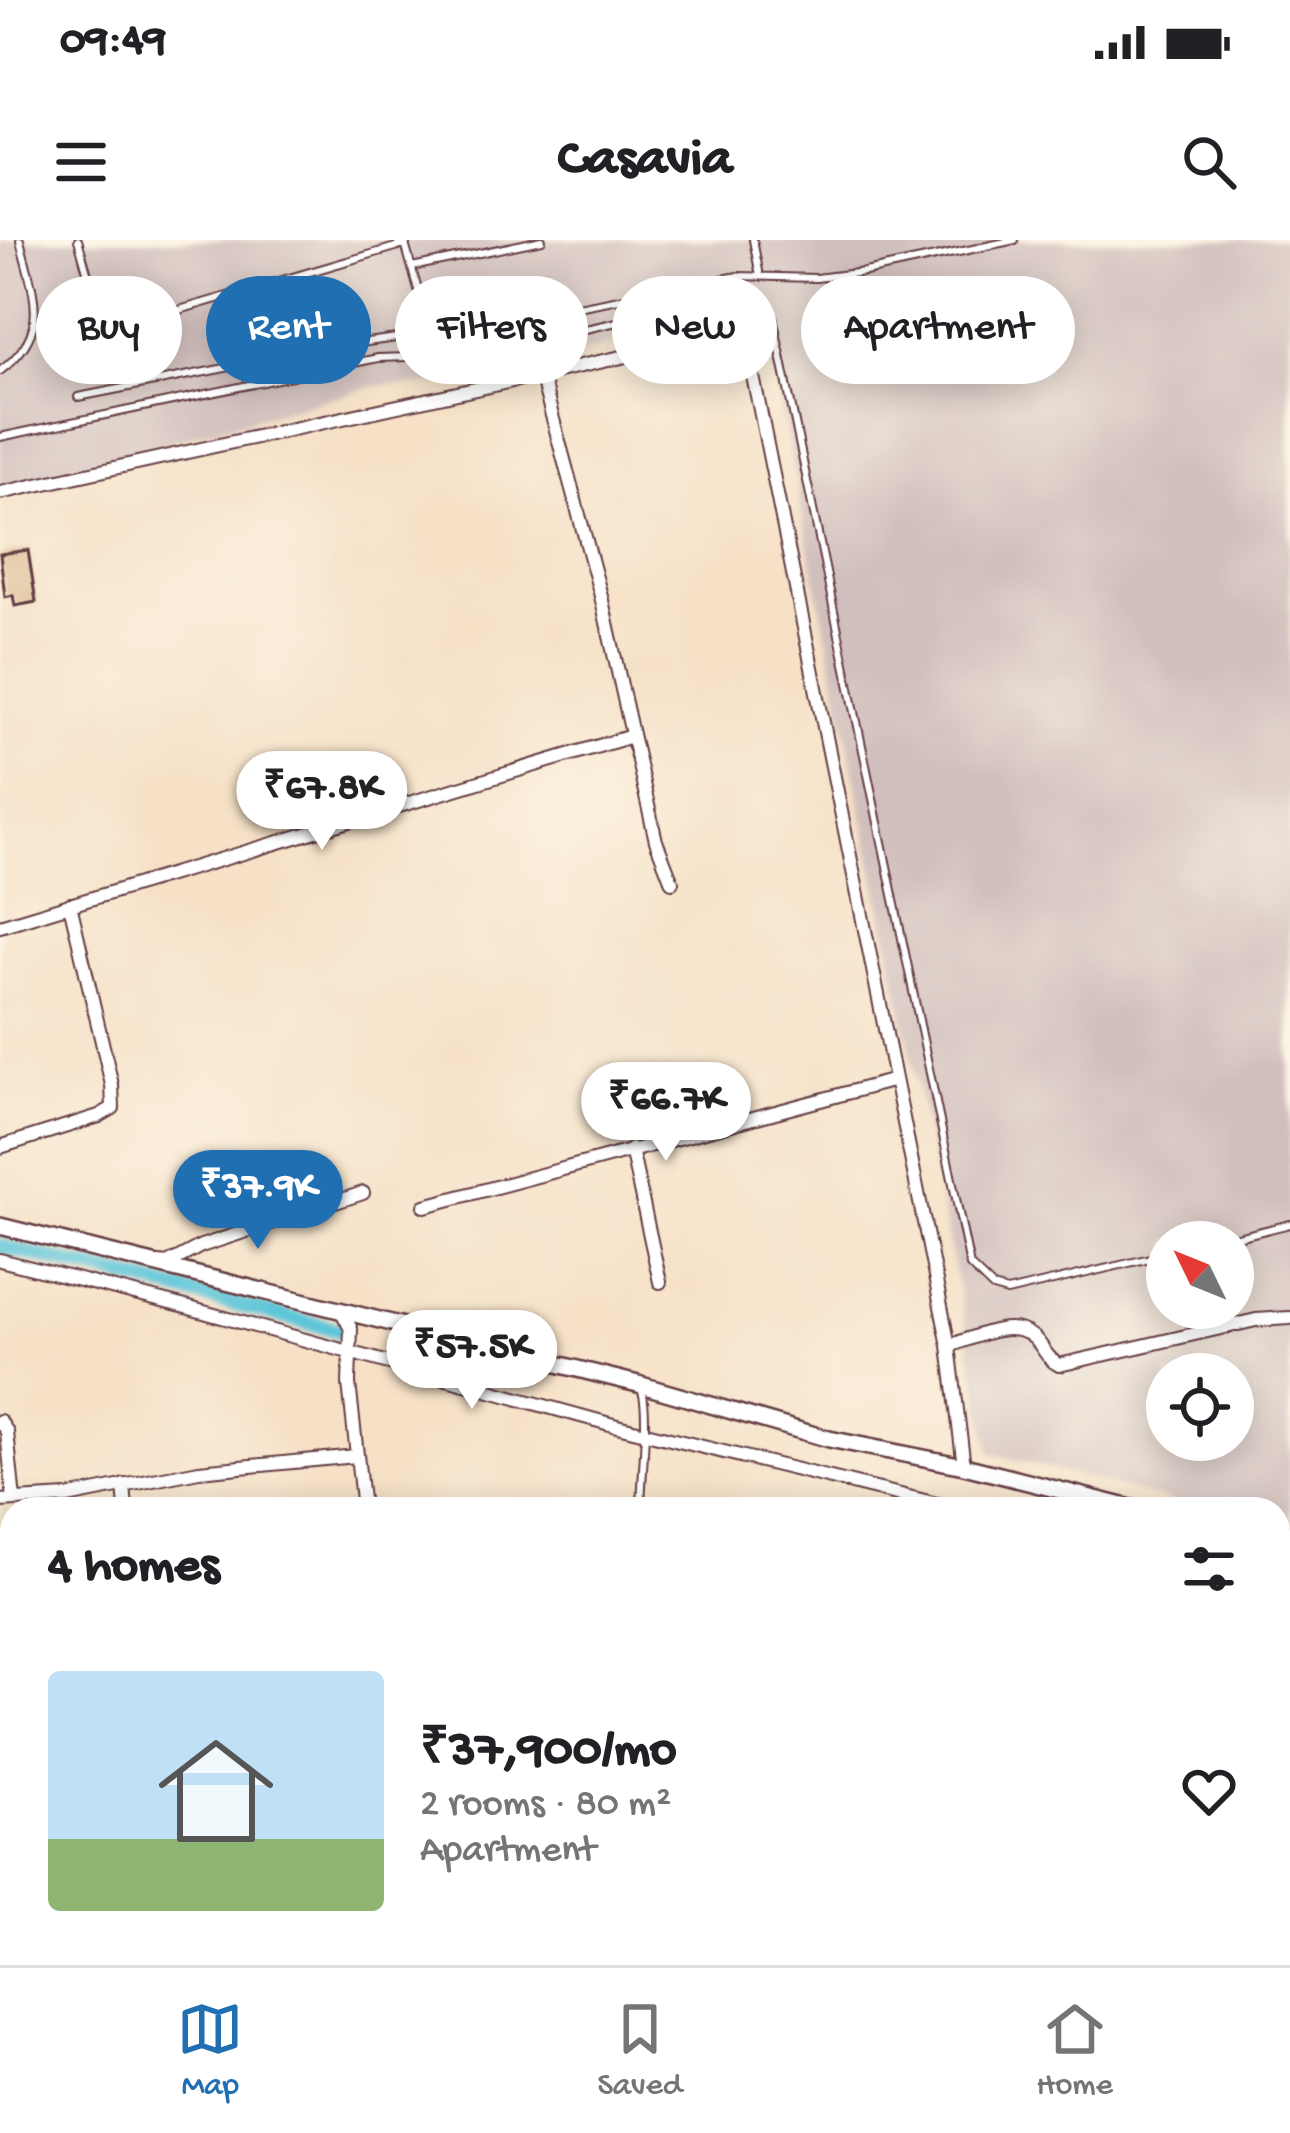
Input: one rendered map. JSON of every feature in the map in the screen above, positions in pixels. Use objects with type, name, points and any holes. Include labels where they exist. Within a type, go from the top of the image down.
[{"type":"street","points":[[588,365],[727,334],[744,344],[949,1346],[964,1466]]},
{"type":"street","points":[[0,493],[500,384]]},
{"type":"street","points":[[543,384],[601,596],[656,841],[672,882]]},
{"type":"street","points":[[0,926],[632,736]]},
{"type":"street","points":[[0,1147],[113,1108],[112,1084],[70,904]]},
{"type":"street","points":[[425,1206],[895,1080]]},
{"type":"street","points":[[631,1148],[660,1282]]},
{"type":"street","points":[[152,1262],[167,1264],[201,1246],[363,1193]]},
{"type":"street","points":[[0,1226],[638,1384],[829,1439],[1087,1497]]},
{"type":"street","points":[[0,1260],[350,1342],[643,1428],[911,1497]]},
{"type":"street","points":[[341,1312],[350,1342],[361,1497]]},
{"type":"street","points":[[949,1346],[1009,1329],[1028,1333],[1059,1365],[1256,1320],[1290,1318]]},
{"type":"street","points":[[0,1420],[7,1432],[7,1497]]},
{"type":"street","points":[[67,1497],[223,1468],[356,1456]]},
{"type":"street","points":[[124,1485],[125,1497]]},
{"type":"lane","points":[[0,371],[30,341],[35,325],[36,309],[20,240]]},
{"type":"lane","points":[[78,240],[97,299],[110,317],[131,324],[405,242],[414,276]]},
{"type":"lane","points":[[412,267],[542,240]]},
{"type":"lane","points":[[753,240],[760,276]]},
{"type":"lane","points":[[777,277],[865,272],[1015,240]]},
{"type":"lane","points":[[0,437],[378,358],[469,355],[716,301],[762,300],[773,317],[778,339],[970,1266],[993,1288],[1007,1292],[1146,1259]]},
{"type":"lane","points":[[78,397],[395,339]]},
{"type":"lane","points":[[1254,1233],[1290,1224]]},
{"type":"lane","points":[[638,1384],[648,1402],[641,1497]]},
{"type":"shaded area","points":[[0,240],[1290,240],[1290,1497],[1157,1497],[991,1453],[776,384],[777,276],[612,276],[612,345],[588,351],[588,276],[395,276],[395,384],[445,384],[374,386],[0,488]]},
{"type":"building","points":[[28,550],[36,602],[15,606],[13,595],[5,597],[0,554]]},
{"type":"waterway","points":[[0,1246],[338,1330]]}]
